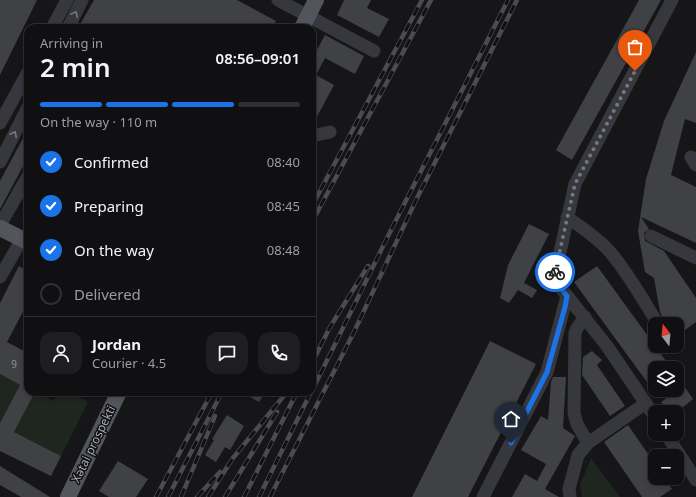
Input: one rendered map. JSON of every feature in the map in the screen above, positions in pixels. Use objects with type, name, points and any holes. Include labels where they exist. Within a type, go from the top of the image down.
[{"type":"main road","points":[[305,21],[316,0]]},
{"type":"main road","points":[[0,228],[24,240]]},
{"type":"main road","name":"Xətai prospekti","points":[[68,497],[117,396]]},
{"type":"street","points":[[54,24],[66,0]]},
{"type":"street","points":[[70,24],[82,0]]},
{"type":"street","points":[[278,0],[305,21]]},
{"type":"street","points":[[648,406],[607,346],[560,287],[555,275],[575,184],[672,0]]},
{"type":"street","points":[[316,26],[374,51]]},
{"type":"street","points":[[0,123],[24,79]]},
{"type":"street","points":[[0,162],[24,115]]},
{"type":"street","points":[[316,135],[330,132]]},
{"type":"street","points":[[0,225],[24,183]]},
{"type":"street","points":[[567,217],[592,234],[610,252],[632,281],[654,317]]},
{"type":"street","points":[[651,236],[696,258]]},
{"type":"street","points":[[0,277],[24,242]]},
{"type":"street","points":[[483,497],[547,372],[567,296]]},
{"type":"street","points":[[585,317],[575,333],[574,413],[577,424],[588,443]]},
{"type":"street","points":[[570,497],[568,489],[578,455],[588,443],[646,403]]},
{"type":"street","points":[[671,441],[696,480]]},
{"type":"shaded area","points":[[0,374],[20,385],[0,423]]},
{"type":"shaded area","points":[[33,396],[43,396],[54,401],[57,396],[76,396],[88,402],[61,456],[14,432]]},
{"type":"shaded area","points":[[591,458],[620,497],[582,497],[580,485]]},
{"type":"building","points":[[0,0],[37,0],[24,24],[0,75]]},
{"type":"building","points":[[94,0],[237,0],[276,21],[274,24],[80,24]]},
{"type":"building","points":[[344,0],[371,0],[367,8],[389,19],[379,37],[337,15]]},
{"type":"building","points":[[639,0],[661,0],[572,160],[556,150]]},
{"type":"building","points":[[325,35],[364,56],[355,74],[325,58],[316,75],[316,52]]},
{"type":"building","points":[[696,52],[696,123],[685,119],[671,175],[696,187],[696,243],[641,217],[649,229],[644,233],[645,241],[664,251],[696,298],[696,322],[684,331],[684,317],[662,317],[660,312],[654,278],[645,272],[638,231],[646,179],[664,121]]},
{"type":"building","points":[[316,75],[334,85],[316,119]]},
{"type":"building","points":[[24,136],[24,164],[0,209],[0,181]]},
{"type":"building","points":[[529,224],[549,234],[524,283],[537,290],[532,298],[518,290],[509,303],[500,298],[508,265]]},
{"type":"building","points":[[19,266],[24,269],[24,310],[7,342],[24,351],[24,396],[33,396],[14,432],[61,456],[51,476],[0,451],[0,423],[20,385],[0,374],[0,303]]},
{"type":"building","points":[[597,266],[648,336],[648,353],[660,353],[666,361],[648,361],[648,383],[574,282]]},
{"type":"building","points":[[490,341],[536,364],[468,497],[412,497]]},
{"type":"building","points":[[592,351],[602,360],[597,365],[625,406],[610,416],[582,375],[583,357]]},
{"type":"building","points":[[553,377],[566,377],[563,428],[575,436],[545,489],[559,497],[512,497],[525,474],[537,481],[546,464],[521,450],[541,416],[548,420],[551,382]]},
{"type":"building","points":[[684,386],[693,399],[684,406],[684,405],[663,405],[661,402],[668,397],[684,397]]},
{"type":"building","points":[[248,396],[263,396],[259,402]]},
{"type":"building","points":[[227,415],[244,426],[230,450],[225,447],[216,462],[205,455],[214,440],[212,439]]},
{"type":"building","points":[[628,425],[648,454],[648,485],[669,485],[672,489],[660,497],[642,497],[604,442]]},
{"type":"building","points":[[118,461],[148,479],[136,497],[109,497],[99,491]]},
{"type":"building","points":[[0,466],[50,497],[21,497],[0,485]]},
{"type":"railway","points":[[316,199],[422,0]]},
{"type":"railway","points":[[316,215],[431,0]]},
{"type":"railway","points":[[316,383],[392,228],[508,0]]},
{"type":"railway","points":[[270,497],[354,332],[417,198],[517,0]]},
{"type":"railway","points":[[316,355],[330,327],[368,266]]},
{"type":"railway","points":[[156,497],[210,396]]},
{"type":"railway","points":[[168,497],[220,396]]},
{"type":"railway","points":[[208,497],[233,458],[284,396]]},
{"type":"railway","points":[[244,497],[295,396]]},
{"type":"railway","points":[[259,497],[309,396]]},
{"type":"railway","points":[[225,497],[277,412]]},
{"type":"railway","points":[[181,497],[215,416]]},
{"type":"railway","points":[[197,497],[220,472]]},
{"type":"way so far","points":[[555,272],[575,184],[635,71]]},
{"type":"route","points":[[511,443],[547,372],[565,307],[567,296],[560,287],[555,272]]}]
